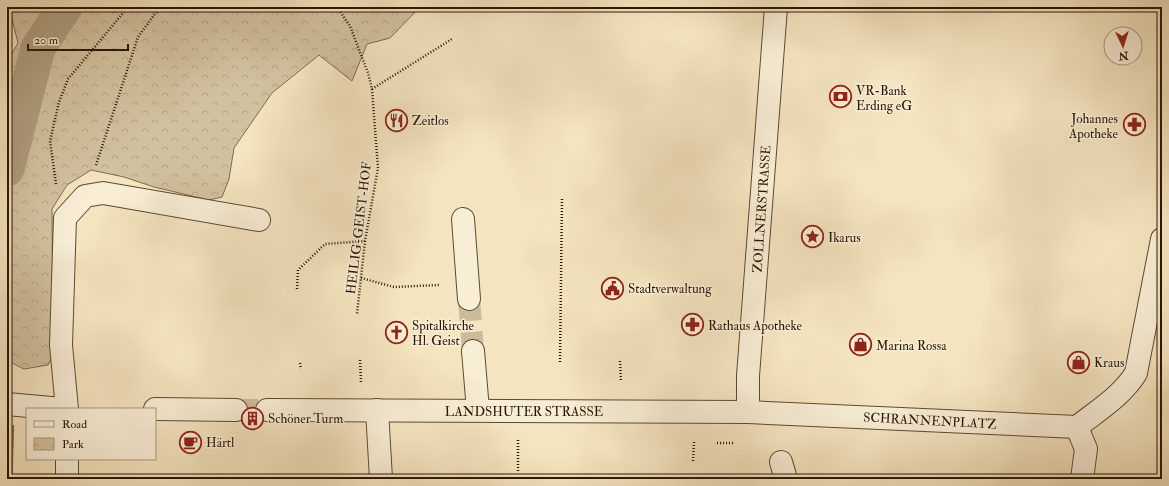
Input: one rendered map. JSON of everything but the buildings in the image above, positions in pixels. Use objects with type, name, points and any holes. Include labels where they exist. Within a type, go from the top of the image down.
[{"type":"street","name":"ZOLLNERSTRASSE","points":[[748,412],[748,376],[776,7]]},
{"type":"street","points":[[67,408],[61,345],[65,218],[86,196],[103,193],[259,220]]},
{"type":"street","points":[[463,219],[468,291]]},
{"type":"street","points":[[1082,479],[1086,449],[1078,427],[1130,383],[1136,373],[1162,239]]},
{"type":"street","points":[[473,351],[478,410]]},
{"type":"street","points":[[7,404],[52,408]]},
{"type":"street","points":[[156,409],[236,410]]},
{"type":"street","name":"LANDSHUTER STRASSE","points":[[267,410],[478,410],[782,413]]},
{"type":"street","points":[[377,410],[381,479]]},
{"type":"street","name":"SCHRANNENPLATZ","points":[[782,413],[1078,427]]},
{"type":"street","points":[[67,479],[68,460]]},
{"type":"path","points":[[65,218],[60,207],[50,141],[59,102],[68,79],[128,7]]},
{"type":"path","points":[[86,196],[138,37],[160,7]]},
{"type":"path","name":"HEILIG-GEIST-HOF","points":[[337,7],[350,26],[368,73],[372,89],[378,168],[365,241],[357,314]]},
{"type":"path","points":[[372,89],[452,39]]},
{"type":"path","points":[[560,362],[562,198]]},
{"type":"path","points":[[298,289],[298,270],[325,244],[365,241]]},
{"type":"path","points":[[361,278],[394,287],[468,291]]},
{"type":"path","points":[[615,383],[621,383],[620,361]]},
{"type":"path","points":[[300,363],[301,369]]},
{"type":"path","points":[[517,411],[518,473]]},
{"type":"path","points":[[693,460],[694,442],[702,442]]},
{"type":"path","points":[[709,443],[733,443]]},
{"type":"green space","points":[[9,7],[420,7],[390,38],[367,44],[352,81],[319,55],[272,93],[234,148],[229,179],[222,197],[209,200],[154,187],[124,177],[91,170],[67,185],[52,209],[53,355],[48,365],[24,369],[8,361],[10,234],[7,218],[7,62],[18,43]]},
{"type":"water","points":[[7,371],[15,385],[12,479],[7,479]]},
{"type":"pier","points":[[7,372],[10,372],[17,385],[16,425],[7,425]]},
{"type":"waterway","points":[[7,169],[38,48],[65,7]]},
{"type":"tunnel","points":[[469,299],[473,351]]},
{"type":"tunnel","points":[[236,410],[267,410]]},
{"type":"place","name":"VR-Bank Erding eG","points":[[840,97]]},
{"type":"place","name":"Zeitlos","points":[[397,120]]},
{"type":"place","name":"Johannes Apotheke","points":[[1134,125]]},
{"type":"place","name":"Ikarus","points":[[812,237]]},
{"type":"place","name":"Stadtverwaltung","points":[[612,288]]},
{"type":"place","name":"Rathaus Apotheke","points":[[693,325]]},
{"type":"place","name":"Spitalkirche Hl. Geist","points":[[397,332]]},
{"type":"place","name":"Marina Rossa","points":[[860,345]]},
{"type":"place","name":"Kraus","points":[[1078,362]]},
{"type":"place","name":"Schöner Turm","points":[[252,418]]},
{"type":"place","name":"Härtl","points":[[190,442]]}]
